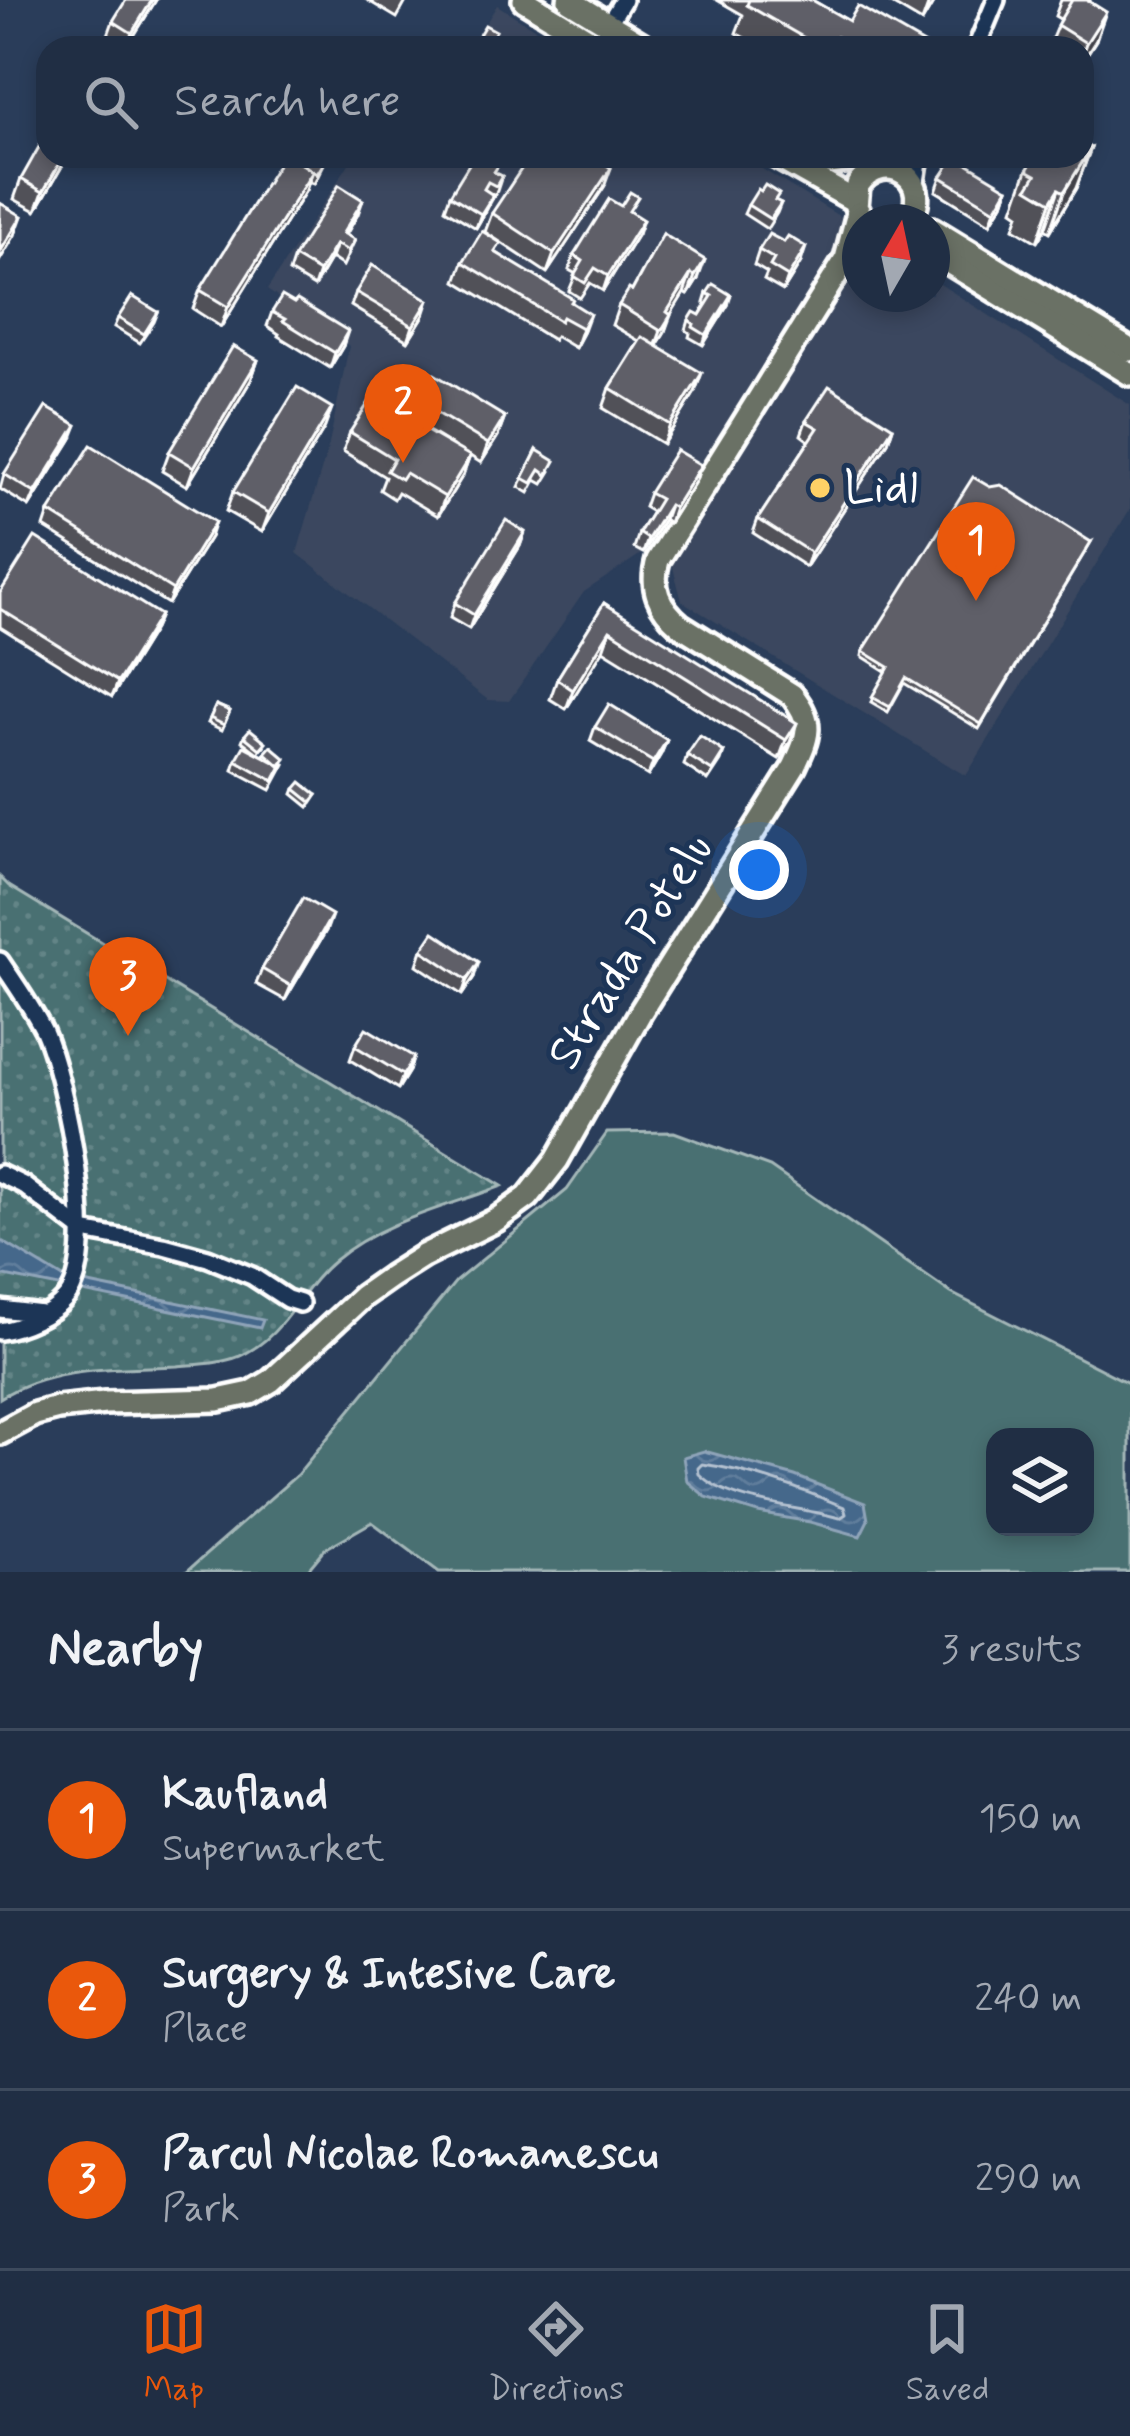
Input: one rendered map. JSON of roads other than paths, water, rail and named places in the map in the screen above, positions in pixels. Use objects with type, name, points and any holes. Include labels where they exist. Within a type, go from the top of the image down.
[{"type":"main road","points":[[524,0],[583,36]]},
{"type":"main road","points":[[569,0],[628,36]]},
{"type":"main road","points":[[796,168],[860,204]]},
{"type":"main road","points":[[830,168],[860,204]]},
{"type":"main road","points":[[860,204],[876,168]]},
{"type":"main road","points":[[899,168],[916,188],[917,204]]},
{"type":"main road","points":[[950,240],[1130,350]]},
{"type":"main road","points":[[950,263],[1130,374]]},
{"type":"main road","name":"Strada Potelu","points":[[0,1433],[58,1408],[218,1400],[251,1393],[305,1352],[363,1296],[406,1267],[496,1220],[538,1187],[794,767],[808,732],[803,708],[792,695],[665,612],[657,599],[655,571],[842,267]]},
{"type":"main road","name":"Strada Potelu","points":[[832,282],[842,272]]},
{"type":"main road","points":[[832,282],[842,276]]},
{"type":"street","points":[[604,36],[623,0]]},
{"type":"street","points":[[981,36],[996,0]]},
{"type":"street","points":[[916,188],[918,168]]},
{"type":"street","points":[[0,961],[44,1032],[58,1077],[79,1181],[83,1231],[68,1298],[45,1314],[0,1331]]},
{"type":"street","points":[[0,1174],[23,1185],[83,1231],[208,1258],[300,1303]]},
{"type":"street","points":[[0,1309],[45,1314]]},
{"type":"water","points":[[0,1240],[65,1279],[263,1320],[260,1328],[0,1275]]},
{"type":"water","points":[[704,1451],[795,1476],[865,1503],[868,1520],[860,1536],[706,1497],[687,1481],[683,1457]]},
{"type":"place","name":"Surgery & Intesive Care","points":[[403,463]]},
{"type":"place","name":"Lidl","points":[[820,488]]},
{"type":"place","name":"Kaufland","points":[[976,601]]},
{"type":"place","name":"Parcul Nicolae Romanescu","points":[[128,1036]]}]
